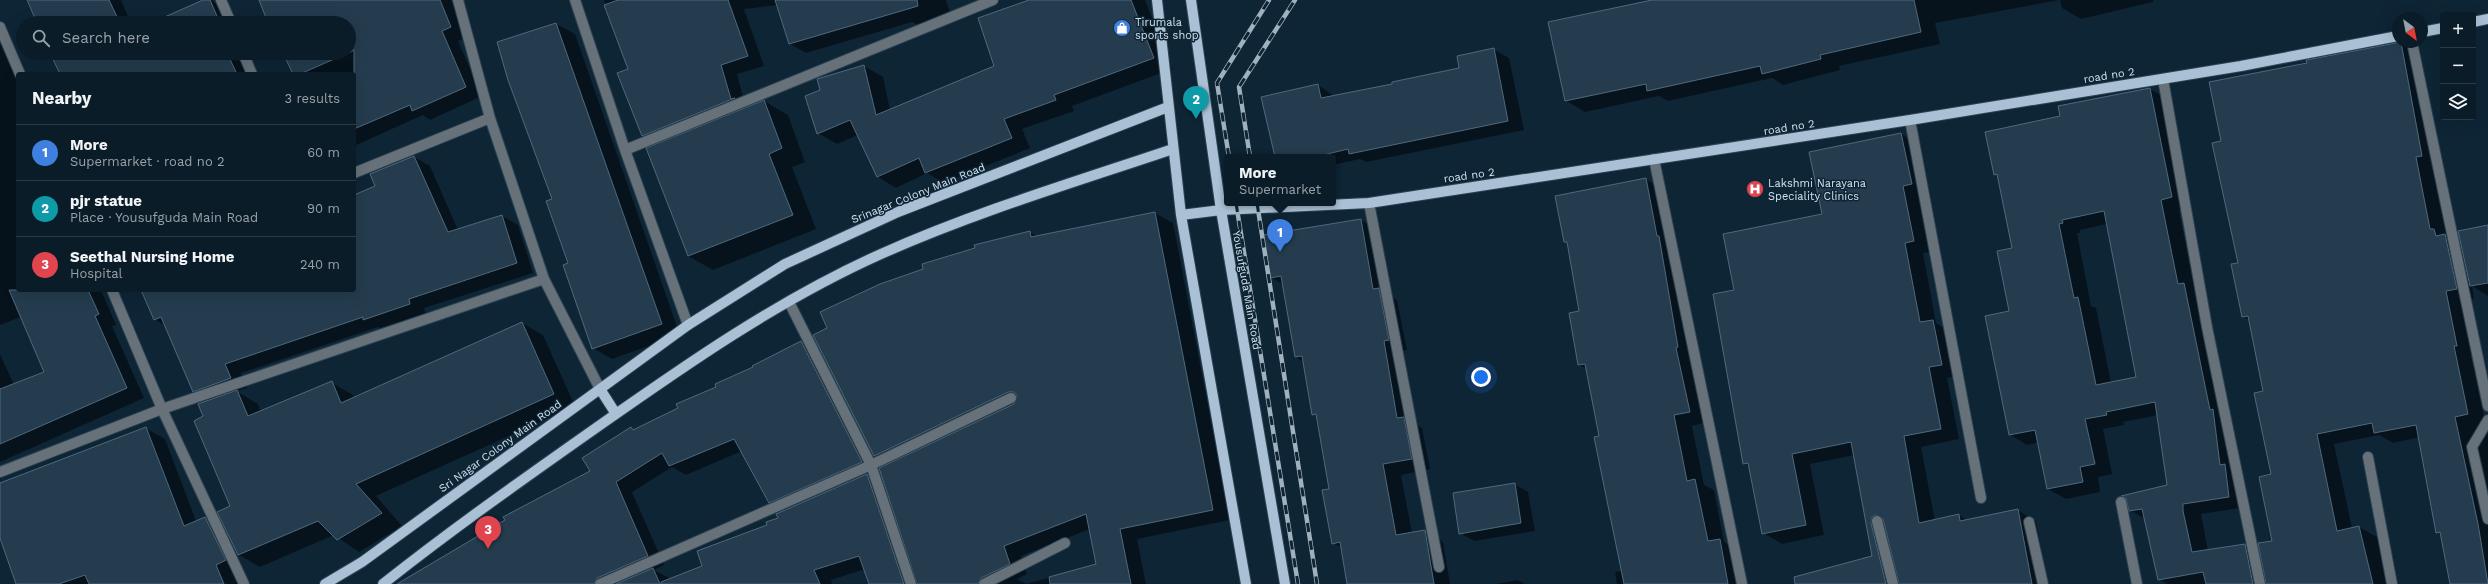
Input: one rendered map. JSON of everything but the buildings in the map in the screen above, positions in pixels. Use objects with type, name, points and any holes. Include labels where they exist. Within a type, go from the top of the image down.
[{"type":"main road","points":[[1156,0],[1181,215],[1246,584]]},
{"type":"main road","name":"Yousufguda Main Road","points":[[1191,0],[1220,210],[1285,584]]},
{"type":"main road","points":[[2476,21],[2488,19]]},
{"type":"main road","points":[[2428,31],[2440,29]]},
{"type":"main road","name":"road no 2","points":[[1336,205],[1368,203],[1910,120],[2300,56],[2392,37]]},
{"type":"main road","name":"Srinagar Colony Main Road","points":[[688,325],[785,264],[890,216],[1168,107]]},
{"type":"main road","points":[[383,584],[444,536],[616,414],[697,358],[789,302],[887,252],[988,212],[1173,149]]},
{"type":"main road","name":"road no 2","points":[[1181,215],[1220,210],[1305,206]]},
{"type":"main road","name":"Sri Nagar Colony Main Road","points":[[325,584],[362,562],[688,325]]},
{"type":"main road","points":[[600,389],[616,414]]},
{"type":"street","points":[[221,0],[228,16]]},
{"type":"street","points":[[458,0],[490,118],[544,279],[600,389]]},
{"type":"street","points":[[575,0],[625,150],[688,325]]},
{"type":"street","points":[[625,150],[993,0]]},
{"type":"street","points":[[0,27],[19,72]]},
{"type":"street","points":[[2413,48],[2488,406]]},
{"type":"street","points":[[246,60],[251,72]]},
{"type":"street","points":[[2163,79],[2207,327],[2260,584]]},
{"type":"street","points":[[356,172],[490,118]]},
{"type":"street","points":[[1910,120],[1981,498]]},
{"type":"street","points":[[1654,159],[1742,584]]},
{"type":"street","points":[[1368,203],[1438,567]]},
{"type":"street","points":[[0,472],[162,410],[544,279]]},
{"type":"street","points":[[113,292],[162,410],[244,584]]},
{"type":"street","points":[[789,302],[871,465],[911,584]]},
{"type":"street","points":[[600,584],[871,465],[1011,398]]},
{"type":"street","points":[[2488,420],[2472,447],[2488,519]]},
{"type":"street","points":[[2368,457],[2392,584]]},
{"type":"street","points":[[2120,502],[2137,584]]},
{"type":"street","points":[[1877,521],[1893,584]]},
{"type":"street","points":[[2029,522],[2043,584]]},
{"type":"street","points":[[984,584],[1065,543]]},
{"type":"railway","points":[[1229,154],[1217,83],[1269,0]]},
{"type":"railway","points":[[1250,154],[1239,87],[1295,0]]},
{"type":"railway","points":[[1236,206],[1298,584]]},
{"type":"railway","points":[[1257,206],[1317,584]]},
{"type":"place","name":"Tirumala sports shop","points":[[1122,28]]},
{"type":"place","name":"pjr statue","points":[[1196,119]]},
{"type":"place","name":"Lakshmi Narayana Speciality Clinics","points":[[1755,189]]},
{"type":"place","name":"More","points":[[1280,252]]},
{"type":"place","name":"Seethal Nursing Home","points":[[488,549]]}]
